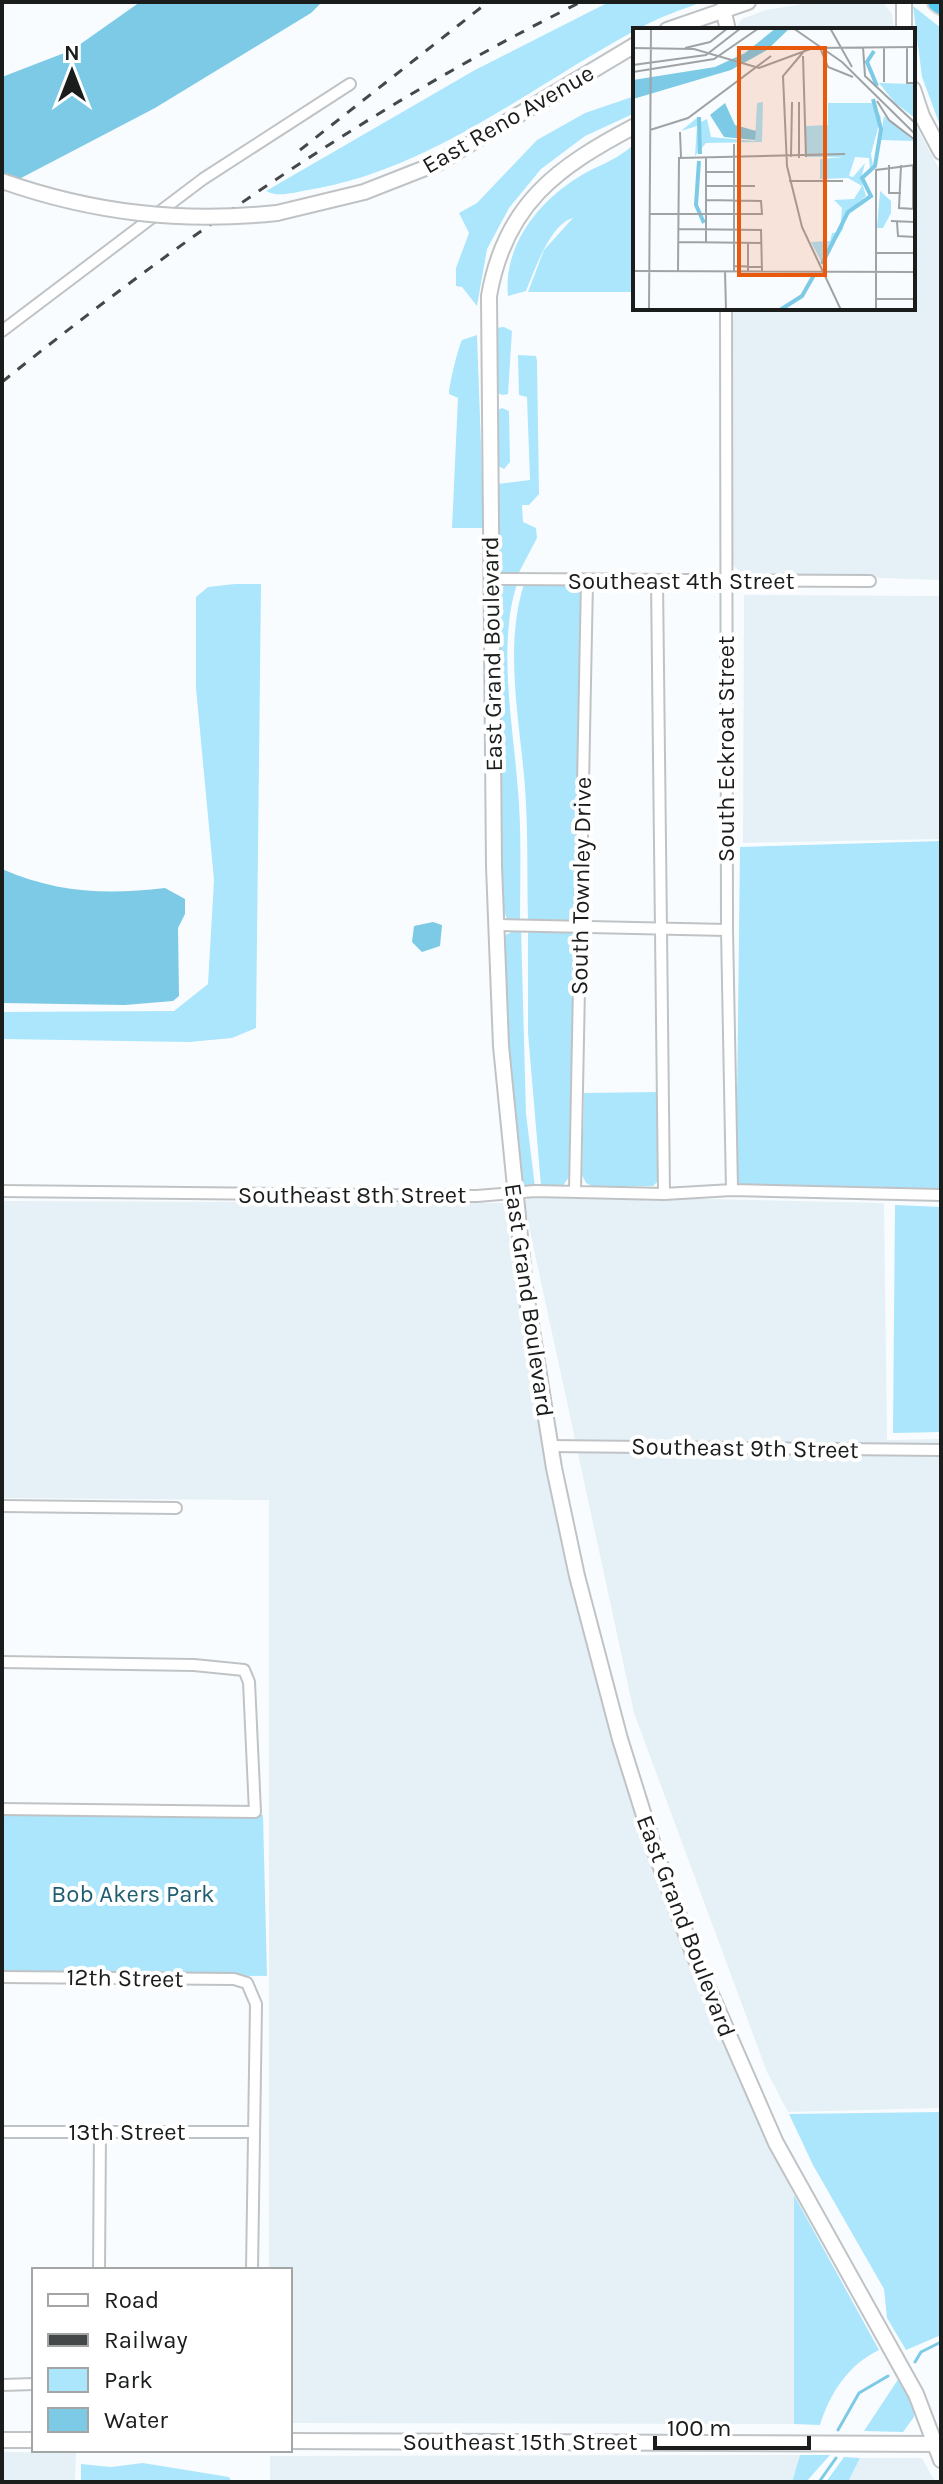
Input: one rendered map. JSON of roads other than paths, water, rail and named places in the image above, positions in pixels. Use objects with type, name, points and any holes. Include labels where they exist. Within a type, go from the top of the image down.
[{"type":"street","points":[[672,28],[748,2]]},
{"type":"street","points":[[904,2],[904,28]]},
{"type":"street","points":[[723,9],[728,28]]},
{"type":"street","name":"East Reno Avenue","points":[[2,181],[40,195],[125,214],[226,219],[277,213],[364,192],[438,163],[633,46]]},
{"type":"street","points":[[2,331],[203,179],[350,84]]},
{"type":"street","points":[[915,94],[941,152]]},
{"type":"street","name":"East Grand Boulevard","points":[[633,127],[583,153],[550,179],[516,218],[495,265],[486,326],[497,925],[501,1046],[513,1193],[550,1446],[577,1576],[612,1710],[656,1854],[688,1940],[776,2143],[916,2394],[938,2444],[941,2460]]},
{"type":"street","name":"South Eckroat Street","points":[[726,310],[727,930],[732,1190]]},
{"type":"street","name":"Southeast 4th Street","points":[[492,579],[870,581]]},
{"type":"street","name":"South Townley Drive","points":[[575,1191],[587,581]]},
{"type":"street","points":[[657,581],[664,1194]]},
{"type":"street","points":[[497,925],[727,930]]},
{"type":"street","name":"Southeast 8th Street","points":[[2,1191],[449,1196],[575,1191],[664,1194],[732,1190],[941,1195]]},
{"type":"street","name":"Southeast 9th Street","points":[[550,1446],[941,1450]]},
{"type":"street","points":[[2,1506],[176,1508]]},
{"type":"street","points":[[2,1662],[194,1665],[244,1670],[249,1682],[255,1812],[2,1809]]},
{"type":"street","name":"12th Street","points":[[2,1977],[234,1979],[247,1983],[256,2004],[253,2132]]},
{"type":"street","name":"13th Street","points":[[2,2132],[253,2132]]},
{"type":"street","points":[[99,2268],[100,2132]]},
{"type":"street","points":[[252,2268],[253,2132]]},
{"type":"street","points":[[2,2385],[32,2384]]},
{"type":"street","points":[[2,2440],[32,2440]]},
{"type":"street","name":"Southeast 15th Street","points":[[292,2441],[938,2444]]},
{"type":"water","points":[[140,2],[322,2],[311,13],[155,108],[2,188],[2,77],[72,50]]},
{"type":"water","points":[[2,869],[62,887],[102,891],[165,888],[185,899],[185,914],[178,928],[179,996],[173,1001],[125,1005],[2,1003]]},
{"type":"water","points":[[433,922],[442,925],[440,946],[422,952],[412,942],[414,926]]},
{"type":"waterway","points":[[915,2362],[921,2352],[941,2342]]},
{"type":"waterway","points":[[838,2430],[859,2393],[888,2376]]},
{"type":"waterway","points":[[819,2482],[836,2458]]},
{"type":"railway","points":[[300,150],[488,2]]},
{"type":"railway","points":[[2,382],[140,276],[281,176],[428,84],[581,2]]},
{"type":"park label","name":"Bob Akers Park","points":[[133,1894]]}]
